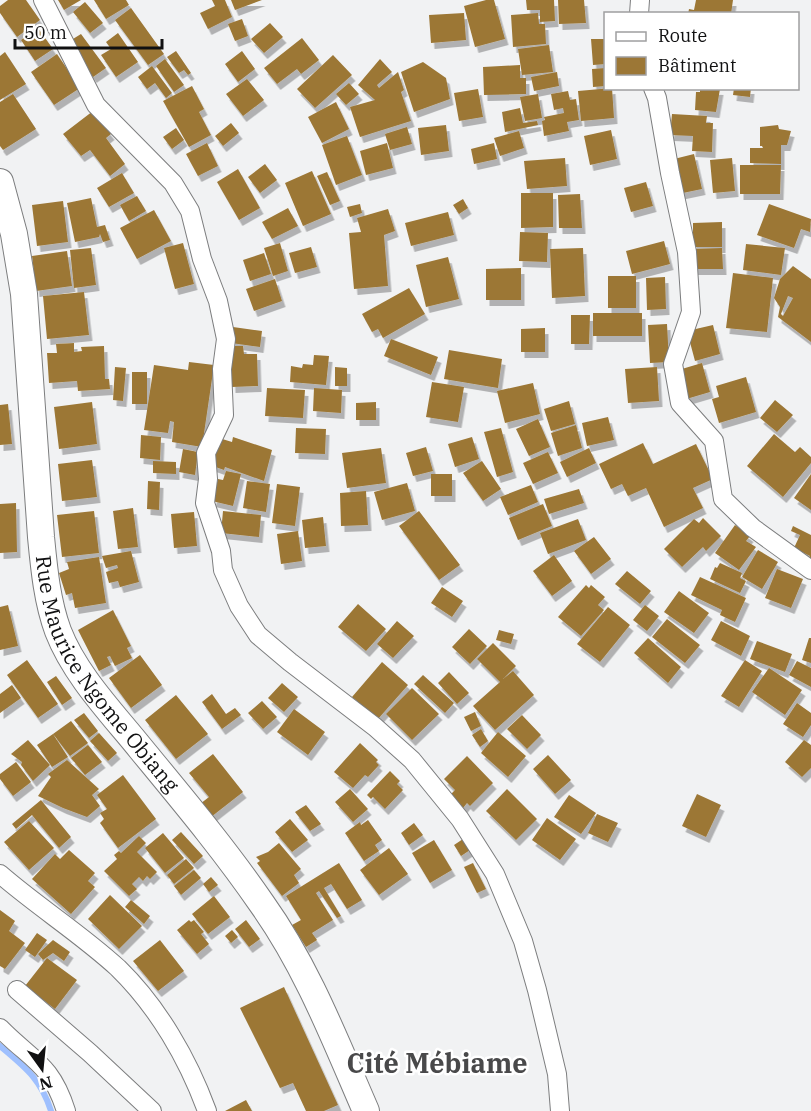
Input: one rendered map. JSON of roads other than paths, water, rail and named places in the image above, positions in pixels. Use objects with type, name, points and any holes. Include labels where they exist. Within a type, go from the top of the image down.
[{"type":"street","points":[[43,0],[96,105],[173,183],[190,211],[202,259],[218,301],[226,339],[222,369],[224,415],[206,453],[208,479],[204,503],[221,551],[223,570],[239,606],[258,636],[375,727],[412,760],[460,819],[495,874],[523,941],[537,990],[557,1074],[560,1111]]},
{"type":"street","points":[[654,90],[687,252],[691,312],[673,364],[680,403],[714,441],[723,499],[753,528],[811,570]]},
{"type":"street","name":"Rue Maurice Ngome Obiang","points":[[0,182],[14,234],[24,294],[40,537],[47,583],[58,630],[76,666],[101,700],[215,842],[288,942],[329,1026],[366,1111]]},
{"type":"street","points":[[0,874],[92,946],[138,990],[172,1038],[207,1111]]},
{"type":"street","points":[[16,990],[90,1053],[152,1111]]},
{"type":"street","points":[[0,1028],[48,1071],[60,1091],[66,1111]]},
{"type":"waterway","points":[[0,1046],[37,1082],[51,1111]]},
{"type":"district","name":"Cité Mébiame","points":[[437,1064]]}]
